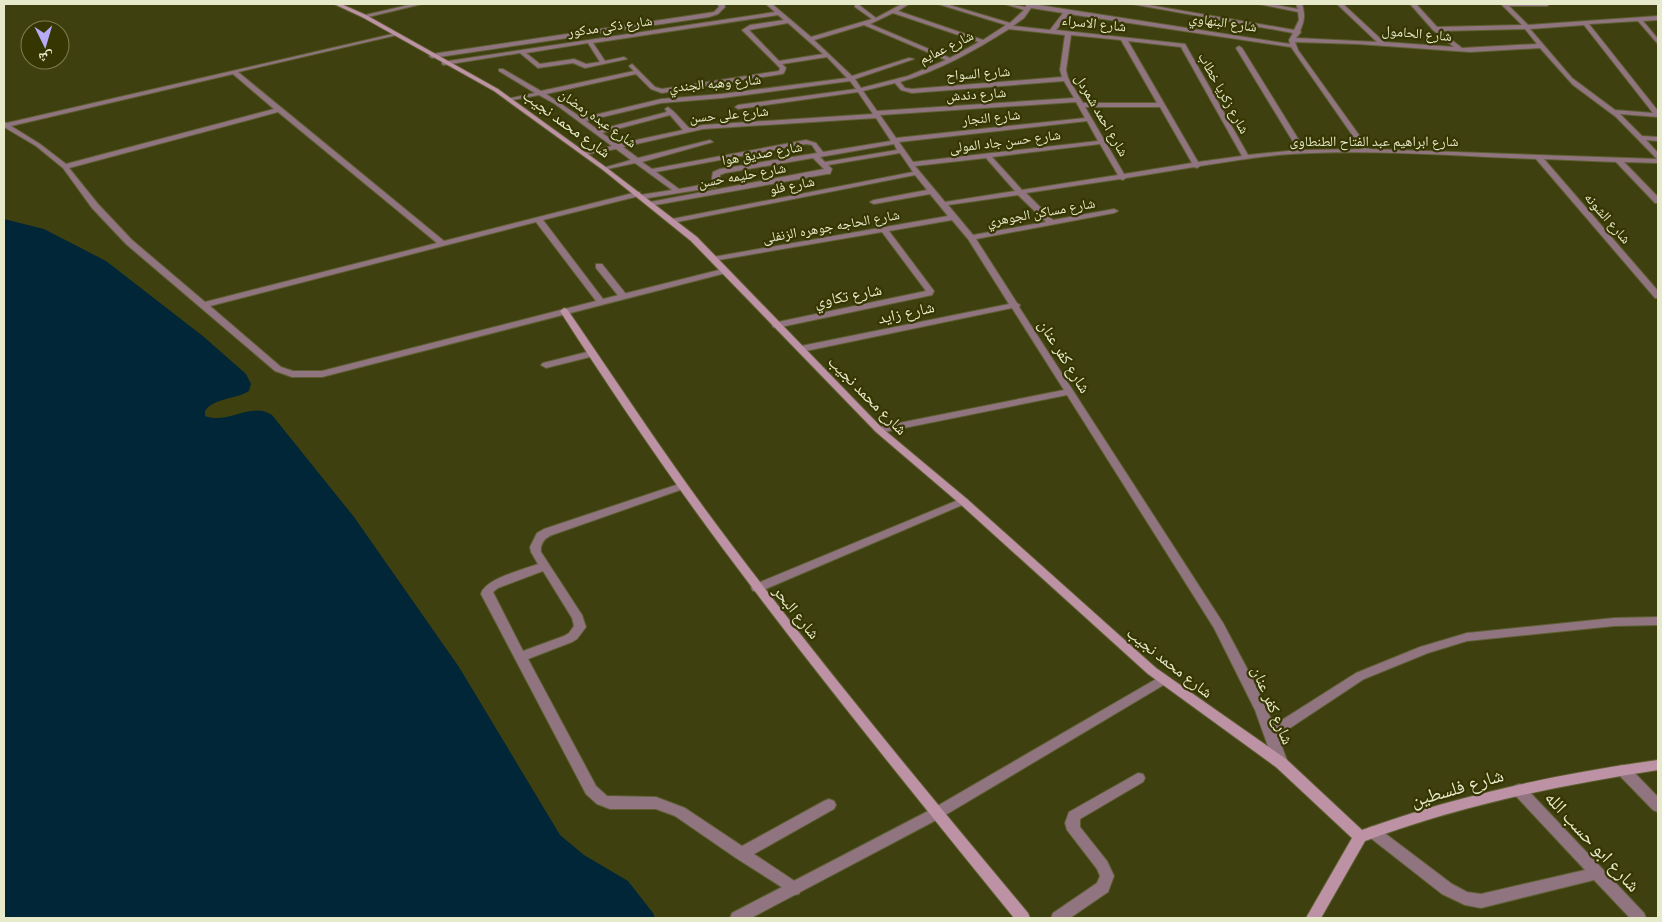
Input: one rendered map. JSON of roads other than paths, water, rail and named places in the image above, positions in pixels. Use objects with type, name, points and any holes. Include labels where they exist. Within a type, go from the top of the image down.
[{"type":"street","name":"شارع محمد نجيب","points":[[337,4],[364,16],[444,63],[496,90],[585,154],[672,221],[714,259],[723,271],[879,430],[963,501],[1163,680],[1281,763],[1360,837]]},
{"type":"street","points":[[364,16],[419,4]]},
{"type":"street","points":[[432,56],[709,15],[721,10],[720,4]]},
{"type":"street","name":"شارع كفر عنان","points":[[768,4],[810,39],[852,78],[910,164],[971,238],[1016,305],[1069,392],[1219,626],[1249,682],[1272,733],[1281,763]]},
{"type":"street","points":[[810,39],[866,24],[906,4]]},
{"type":"street","name":"شارع الاسراء","points":[[941,4],[1009,26],[1178,44]]},
{"type":"street","name":"شارع البنهاوي","points":[[1008,4],[1293,43]]},
{"type":"street","points":[[1135,4],[1298,32]]},
{"type":"street","points":[[1169,4],[1212,16]]},
{"type":"street","points":[[1262,4],[1302,11]]},
{"type":"street","points":[[1299,4],[1302,11],[1301,25],[1293,43],[1301,60],[1367,151]]},
{"type":"street","points":[[1340,4],[1382,43]]},
{"type":"street","points":[[1413,4],[1435,29],[1460,49]]},
{"type":"street","points":[[1505,4],[1547,4]]},
{"type":"street","points":[[1505,4],[1528,27],[1541,46],[1588,96],[1613,112],[1658,159]]},
{"type":"street","points":[[857,6],[876,20]]},
{"type":"street","name":"شارع عمايم","points":[[738,107],[860,90],[896,81],[950,60],[984,42],[1009,26],[1029,6]]},
{"type":"street","points":[[893,12],[984,42]]},
{"type":"street","points":[[1052,31],[1067,12]]},
{"type":"street","name":"شارع ذكى مدكور","points":[[444,63],[780,13]]},
{"type":"street","points":[[1435,29],[1528,27],[1658,18]]},
{"type":"street","points":[[1639,19],[1658,42]]},
{"type":"street","points":[[632,66],[653,88],[667,91],[782,72],[784,70],[778,63],[745,30],[750,27],[789,21]]},
{"type":"street","points":[[1585,23],[1658,114]]},
{"type":"street","points":[[866,24],[950,60]]},
{"type":"street","name":"شارع احمد شمردل","points":[[1068,33],[1063,70],[1066,79],[1123,178]]},
{"type":"street","points":[[5,124],[394,34]]},
{"type":"street","points":[[1123,38],[1197,166]]},
{"type":"street","points":[[588,41],[604,63]]},
{"type":"street","name":"شارع الحامول","points":[[1293,43],[1382,43],[1460,49],[1541,46]]},
{"type":"street","name":"شارع زكريا خطاب","points":[[1178,44],[1184,47],[1246,157]]},
{"type":"street","points":[[1239,48],[1303,152]]},
{"type":"street","points":[[521,51],[540,66],[573,61],[583,66],[624,59]]},
{"type":"street","points":[[778,63],[828,55]]},
{"type":"street","name":"شارع وهبه الجندي","points":[[581,120],[661,101],[734,94],[852,78],[911,59]]},
{"type":"street","name":"شارع عبده رمضان","points":[[501,70],[581,120],[678,191]]},
{"type":"street","points":[[234,72],[443,244]]},
{"type":"street","points":[[509,100],[638,72]]},
{"type":"street","name":"شارع السواح","points":[[896,81],[903,89],[912,91],[1066,79]]},
{"type":"street","points":[[734,94],[742,125]]},
{"type":"street","points":[[809,97],[814,106]]},
{"type":"street","points":[[661,101],[687,130]]},
{"type":"street","name":"شارع دندش","points":[[877,115],[1080,103],[1161,105]]},
{"type":"street","points":[[65,167],[280,109]]},
{"type":"street","points":[[1613,112],[1658,114]]},
{"type":"street","points":[[597,132],[672,113]]},
{"type":"street","name":"شارع على حسن","points":[[585,154],[703,127],[877,115]]},
{"type":"street","name":"شارع النجار","points":[[894,141],[1090,119]]},
{"type":"street","points":[[5,124],[38,144],[65,167],[95,206],[129,242],[278,369],[292,374],[322,374],[723,271]]},
{"type":"street","points":[[703,127],[716,159]]},
{"type":"street","points":[[1639,138],[1658,139]]},
{"type":"street","name":"شارع صديق هوا","points":[[205,305],[538,219],[639,196],[713,185],[716,182],[718,172],[894,141]]},
{"type":"street","points":[[604,169],[710,142]]},
{"type":"street","points":[[650,171],[806,142],[814,144],[823,164],[901,151]]},
{"type":"street","name":"شارع حسن جاد المولى","points":[[910,164],[1103,142]]},
{"type":"street","name":"شارع ابراهيم عبد الفتاح الطنطاوى","points":[[943,204],[1123,178],[1246,157],[1303,152],[1367,151],[1658,159]]},
{"type":"street","points":[[987,155],[1021,193],[1052,223]]},
{"type":"street","name":"شارع الشونه","points":[[1538,157],[1658,296]]},
{"type":"street","points":[[1617,159],[1658,201]]},
{"type":"street","name":"شارع حليمه حسن","points":[[650,204],[824,174],[828,169],[823,164]]},
{"type":"street","name":"شارع فلو","points":[[672,221],[917,173]]},
{"type":"street","points":[[874,202],[932,191]]},
{"type":"street","name":"شارع مساكن الجوهري","points":[[971,238],[1114,211]]},
{"type":"street","name":"شارع الحاجه جوهره الزنفلى","points":[[714,259],[954,216]]},
{"type":"street","points":[[538,219],[601,302]]},
{"type":"street","name":"شارع تكاوي","points":[[776,325],[926,295],[930,291],[884,229]]},
{"type":"street","points":[[599,266],[623,296]]},
{"type":"street","name":"شارع زايد","points":[[801,349],[1016,305]]},
{"type":"street","name":"شارع البحر","points":[[564,311],[591,354],[682,486],[757,588],[1023,918]]},
{"type":"street","points":[[546,365],[591,354]]},
{"type":"street","points":[[879,430],[1069,392]]},
{"type":"street","points":[[520,657],[568,639],[580,627],[578,618],[535,547],[541,536],[682,486]]},
{"type":"street","points":[[757,588],[963,501]]},
{"type":"street","points":[[545,566],[494,586],[487,590],[488,597],[591,790],[596,796],[610,803],[642,802],[668,807],[680,812],[794,889]]},
{"type":"street","points":[[1272,733],[1360,676],[1424,650],[1467,637],[1614,622],[1658,621]]},
{"type":"street","points":[[737,918],[937,812],[1163,680]]},
{"type":"street","name":"شارع فلسطين","points":[[1360,837],[1446,808],[1519,790],[1623,770],[1658,766]]},
{"type":"street","points":[[1623,770],[1658,806]]},
{"type":"street","points":[[1058,918],[1103,887],[1107,876],[1102,865],[1074,830],[1072,823],[1074,816],[1138,778]]},
{"type":"street","name":"شارع ابو حسب الله","points":[[1519,790],[1639,918]]},
{"type":"street","points":[[741,854],[829,805]]},
{"type":"street","points":[[1373,832],[1447,889],[1465,898],[1481,900],[1597,873]]},
{"type":"street","points":[[1314,918],[1360,837]]},
{"type":"water","points":[[4,219],[44,229],[106,261],[204,337],[246,374],[251,384],[249,391],[214,403],[205,411],[205,416],[222,418],[256,411],[264,411],[272,415],[354,517],[459,667],[560,835],[584,855],[628,881],[655,918],[4,918]]}]
